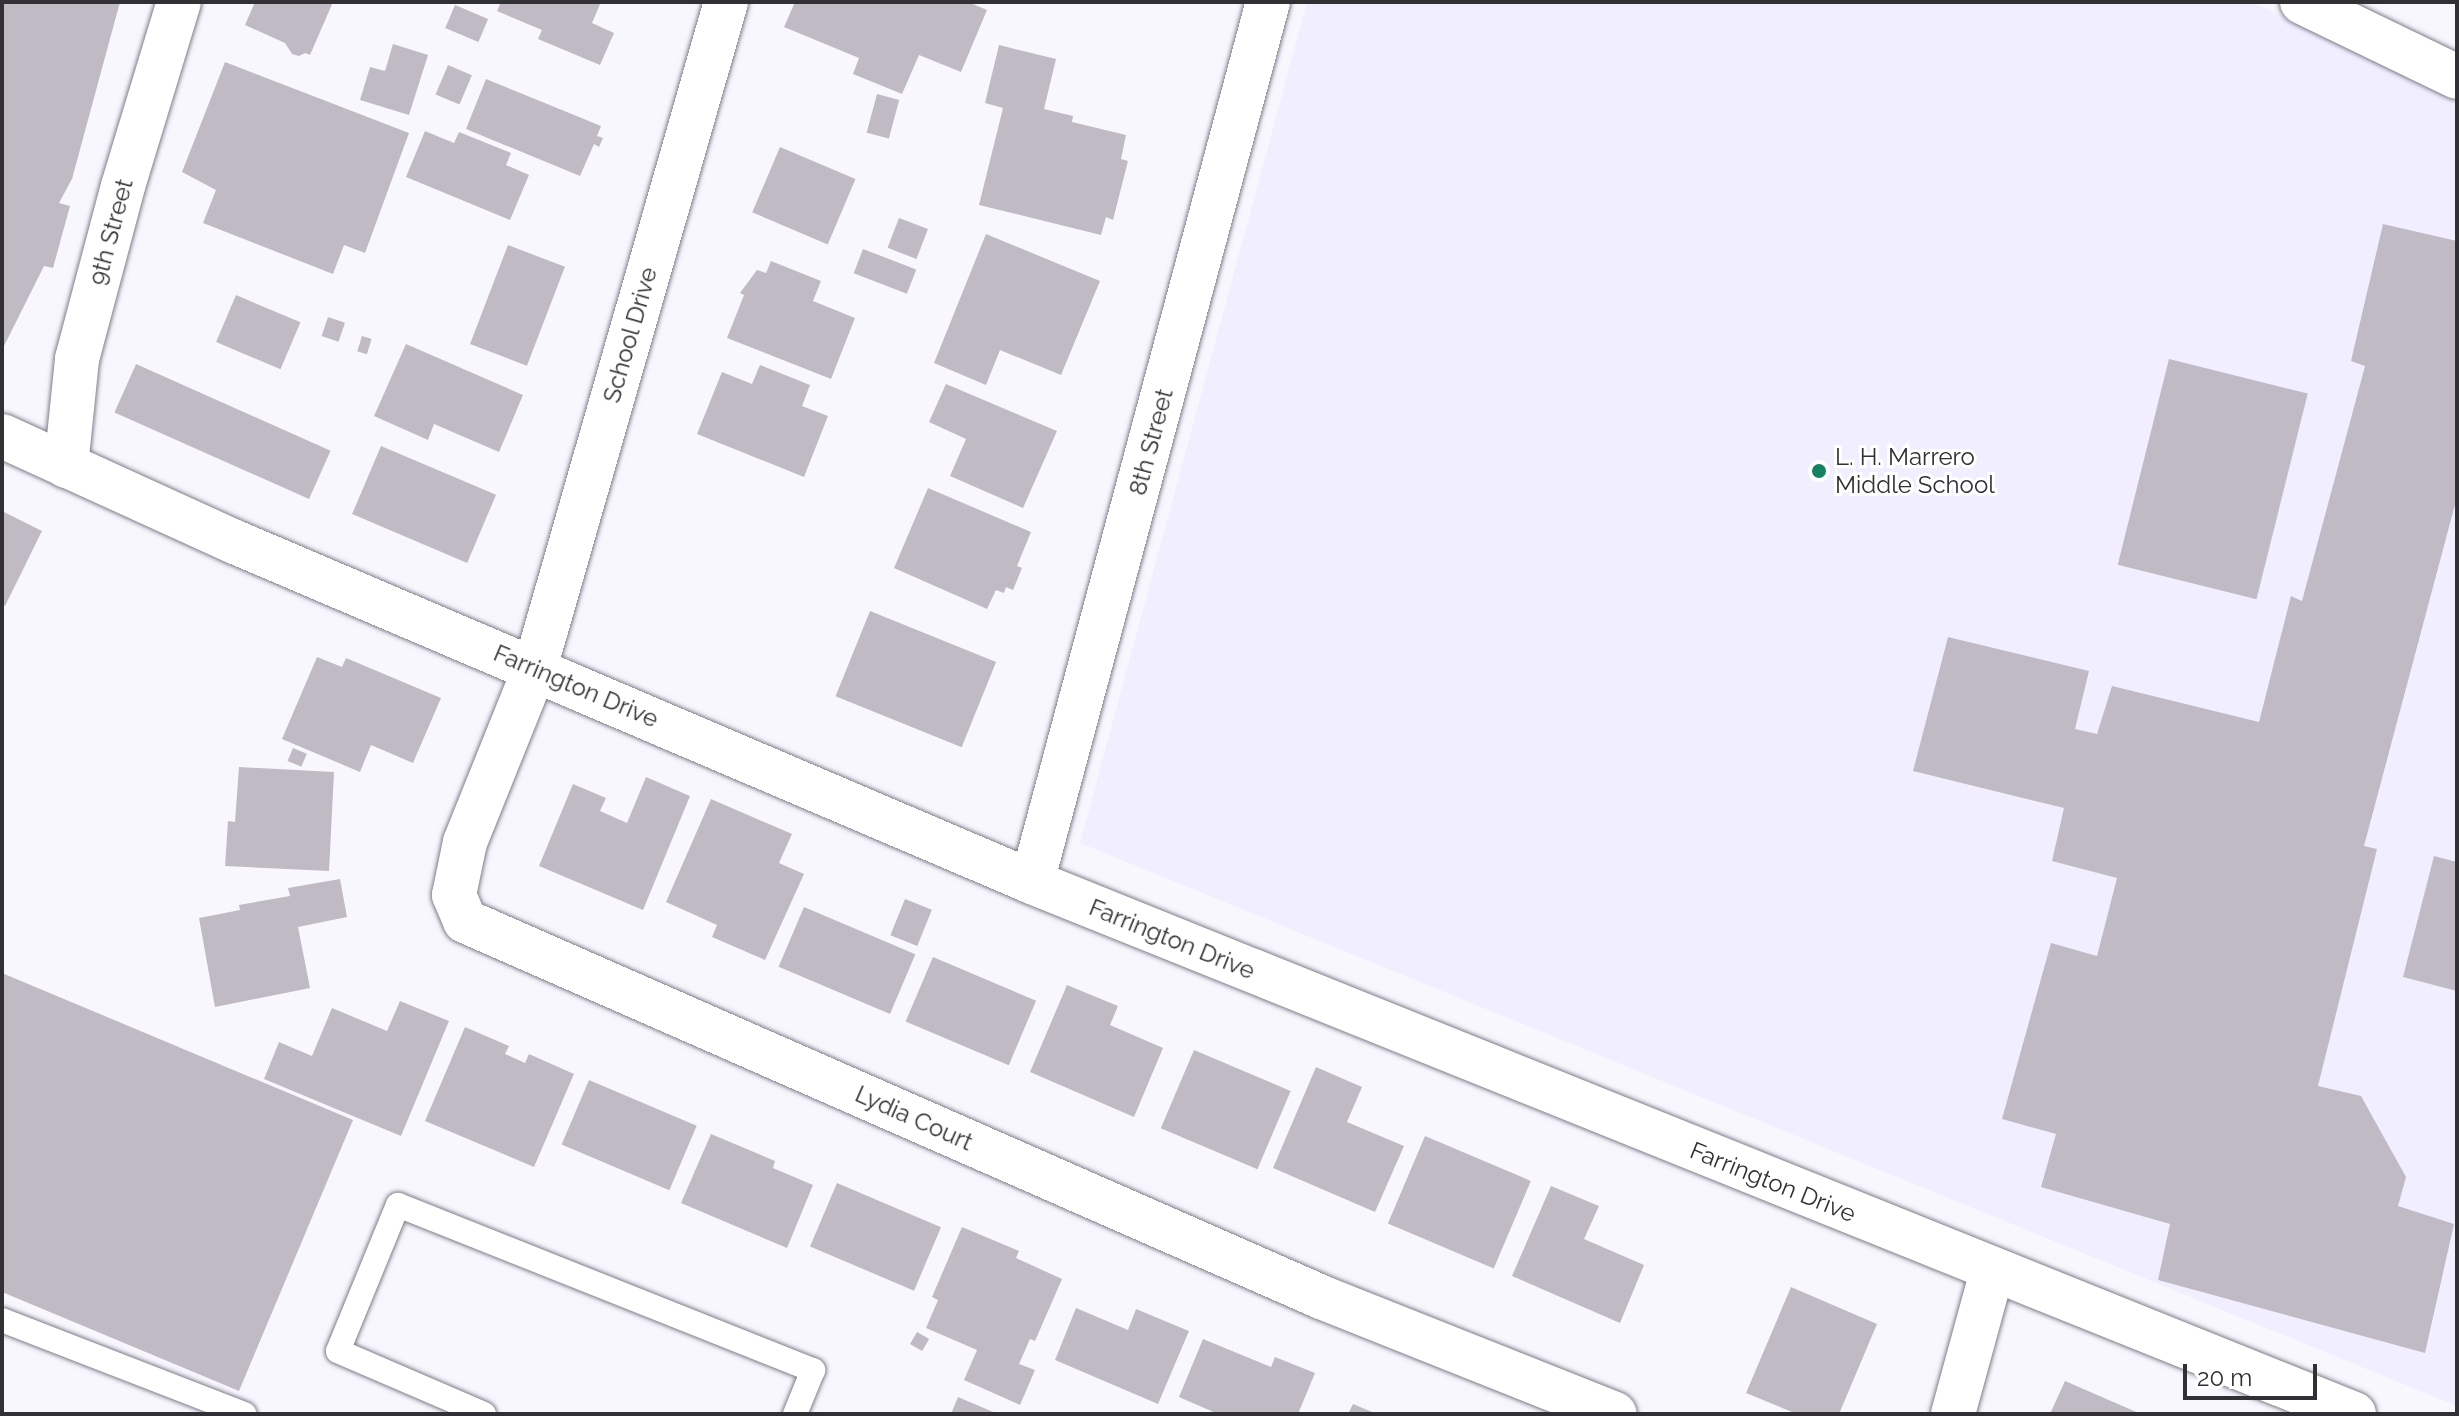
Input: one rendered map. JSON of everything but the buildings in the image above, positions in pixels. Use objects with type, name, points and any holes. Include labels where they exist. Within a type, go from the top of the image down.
[{"type":"street","name":"9th Street","points":[[66,466],[77,359],[123,186],[179,2]]},
{"type":"street","name":"School Drive","points":[[535,668],[726,2]]},
{"type":"street","name":"8th Street","points":[[1032,882],[1268,2]]},
{"type":"street","points":[[2302,2],[2457,77]]},
{"type":"street","name":"Farrington Drive","points":[[2,436],[235,542],[1032,882],[1992,1271],[2354,1414]]},
{"type":"street","name":"Lydia Court","points":[[535,668],[465,842],[454,895],[465,921],[1321,1297],[1615,1414]]},
{"type":"street","points":[[1953,1414],[1992,1271]]},
{"type":"lane","points":[[484,1414],[338,1351],[398,1205],[813,1370],[795,1414]]},
{"type":"lane","points":[[2,1320],[244,1414]]},
{"type":"shaded area","name":"L. H. Marrero Middle School","points":[[1307,2],[2252,2],[2457,99],[2457,1406],[1080,843]]},
{"type":"place","name":"L. H. Marrero Middle School","points":[[1819,471]]}]
